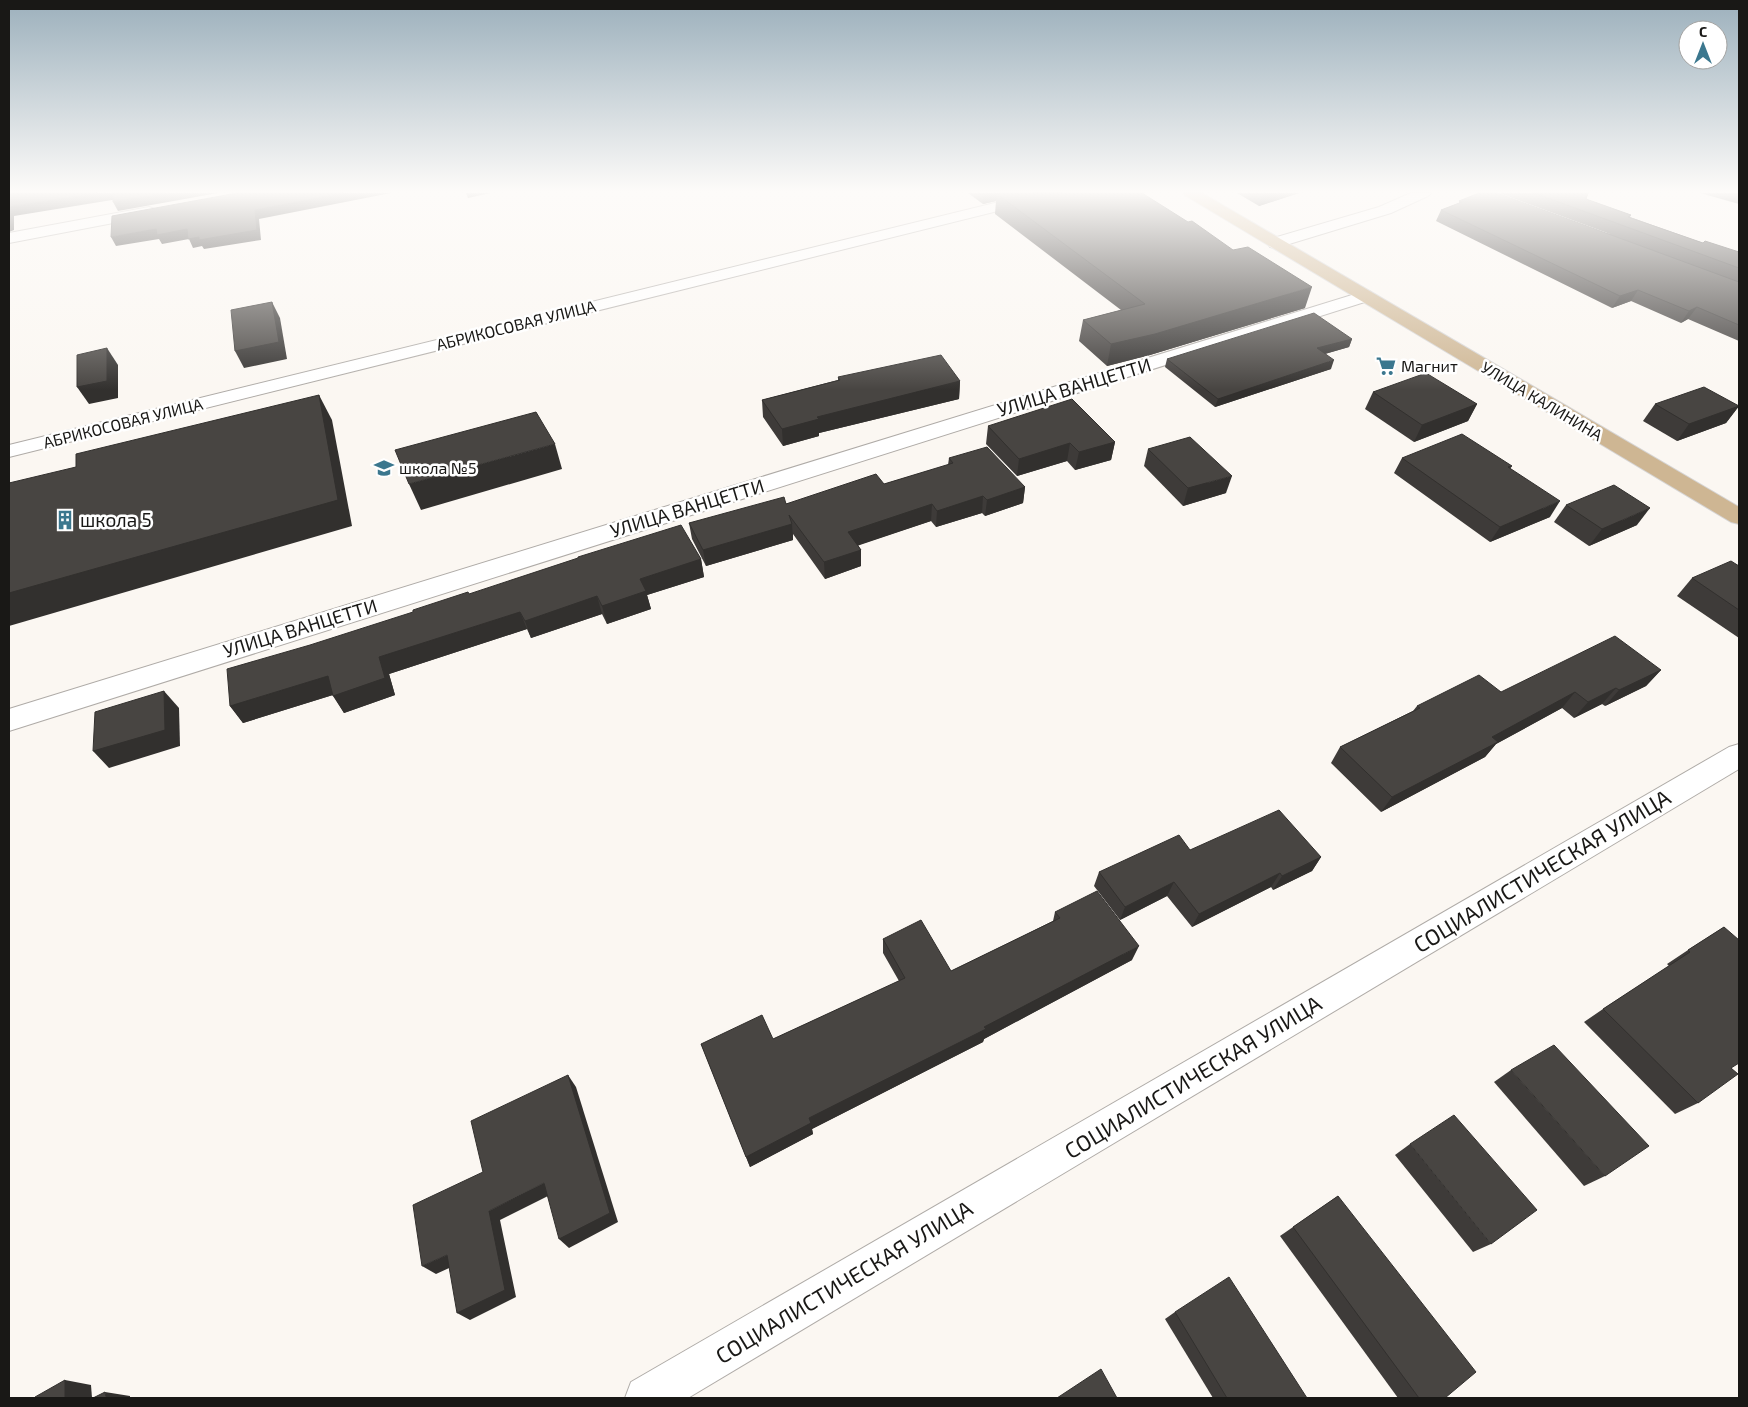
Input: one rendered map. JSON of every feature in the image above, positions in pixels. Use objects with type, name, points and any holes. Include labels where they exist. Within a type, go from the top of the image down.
[{"type":"main road","name":"УЛИЦА КАЛИНИНА","points":[[1302,259],[1739,517]]},
{"type":"street","name":"АБРИКОСОВАЯ УЛИЦА","points":[[9,451],[787,259]]},
{"type":"street","name":"УЛИЦА ВАНЦЕТТИ","points":[[9,720],[1365,296]]},
{"type":"street","name":"СОЦИАЛИСТИЧЕСКАЯ УЛИЦА","points":[[647,1398],[1739,755]]},
{"type":"building","points":[[1084,259],[1267,259],[1312,287],[1155,334],[1111,344],[1083,320],[1145,304]]},
{"type":"building","points":[[1542,259],[1676,259],[1739,282],[1739,325],[1697,307],[1689,311],[1638,290],[1620,296]]},
{"type":"building","points":[[1713,259],[1739,259],[1739,268]]},
{"type":"building","points":[[272,302],[279,342],[235,351],[231,310]]},
{"type":"building","points":[[1314,313],[1352,339],[1317,348],[1334,360],[1218,399],[1167,359]]},
{"type":"building","points":[[107,348],[107,381],[77,387],[77,355]]},
{"type":"building","points":[[941,355],[960,381],[817,417],[819,419],[782,429],[762,400],[840,380],[838,377]]},
{"type":"building","points":[[1426,373],[1477,404],[1422,425],[1373,392]]},
{"type":"building","points":[[1704,387],[1739,406],[1689,424],[1655,404]]},
{"type":"building","points":[[319,395],[338,500],[9,593],[9,483],[76,467],[76,454]]},
{"type":"building","points":[[1072,399],[1115,442],[1079,452],[1070,443],[1019,459],[988,426]]},
{"type":"building","points":[[536,412],[555,444],[409,484],[395,450]]},
{"type":"building","points":[[1462,434],[1512,466],[1508,467],[1560,501],[1500,527],[1402,458]]},
{"type":"building","points":[[1190,437],[1232,476],[1188,488],[1148,449]]},
{"type":"building","points":[[987,447],[1025,487],[987,500],[983,496],[937,511],[932,504],[848,532],[861,550],[824,562],[789,515],[792,524],[703,550],[689,523],[784,497],[786,504],[876,474],[884,484],[953,463],[949,458]]},
{"type":"building","points":[[1614,485],[1650,508],[1602,529],[1566,505]]},
{"type":"building","points":[[681,525],[701,559],[640,579],[646,591],[602,606],[597,596],[525,621],[520,612],[379,657],[385,678],[333,696],[328,676],[230,706],[227,669],[310,645],[468,592],[469,594]]},
{"type":"building","points":[[1731,561],[1739,566],[1739,610],[1692,578]]},
{"type":"building","points":[[1615,636],[1661,670],[1619,690],[1616,688],[1588,702],[1575,692],[1492,737],[1498,742],[1392,797],[1340,747],[1420,708],[1417,706],[1479,675],[1501,692]]},
{"type":"building","points":[[164,691],[165,730],[93,751],[95,712]]},
{"type":"building","points":[[1279,810],[1321,857],[1282,876],[1280,873],[1199,914],[1174,882],[1125,907],[1099,872],[1179,835],[1190,850]]},
{"type":"building","points":[[1097,891],[1139,946],[984,1027],[986,1029],[809,1118],[811,1123],[746,1157],[701,1044],[762,1015],[773,1039],[905,978],[883,939],[921,920],[951,971],[1060,918],[1055,912]]},
{"type":"building","points":[[1724,927],[1739,940],[1739,1063],[1731,1068],[1738,1074],[1698,1103],[1603,1009],[1690,952],[1688,950]]},
{"type":"building","points":[[1554,1045],[1649,1146],[1605,1176],[1511,1070]]},
{"type":"building","points":[[568,1075],[610,1213],[559,1239],[544,1183],[489,1211],[505,1290],[457,1313],[447,1255],[422,1266],[413,1205],[483,1172],[471,1121]]},
{"type":"building","points":[[1454,1115],[1537,1210],[1491,1244],[1410,1144]]},
{"type":"building","points":[[1338,1196],[1476,1372],[1445,1398],[1419,1398],[1293,1227]]},
{"type":"building","points":[[1229,1277],[1307,1398],[1227,1398],[1175,1312]]},
{"type":"building","points":[[1101,1369],[1117,1398],[1057,1398]]},
{"type":"building","points":[[65,1380],[65,1398],[35,1398],[35,1397]]},
{"type":"building","points":[[105,1392],[106,1398],[93,1398]]},
{"type":"place","name":"Магнит","points":[[1386,366]]},
{"type":"place","name":"школа №5","points":[[384,468]]},
{"type":"place","name":"школа 5","points":[[65,520]]}]
